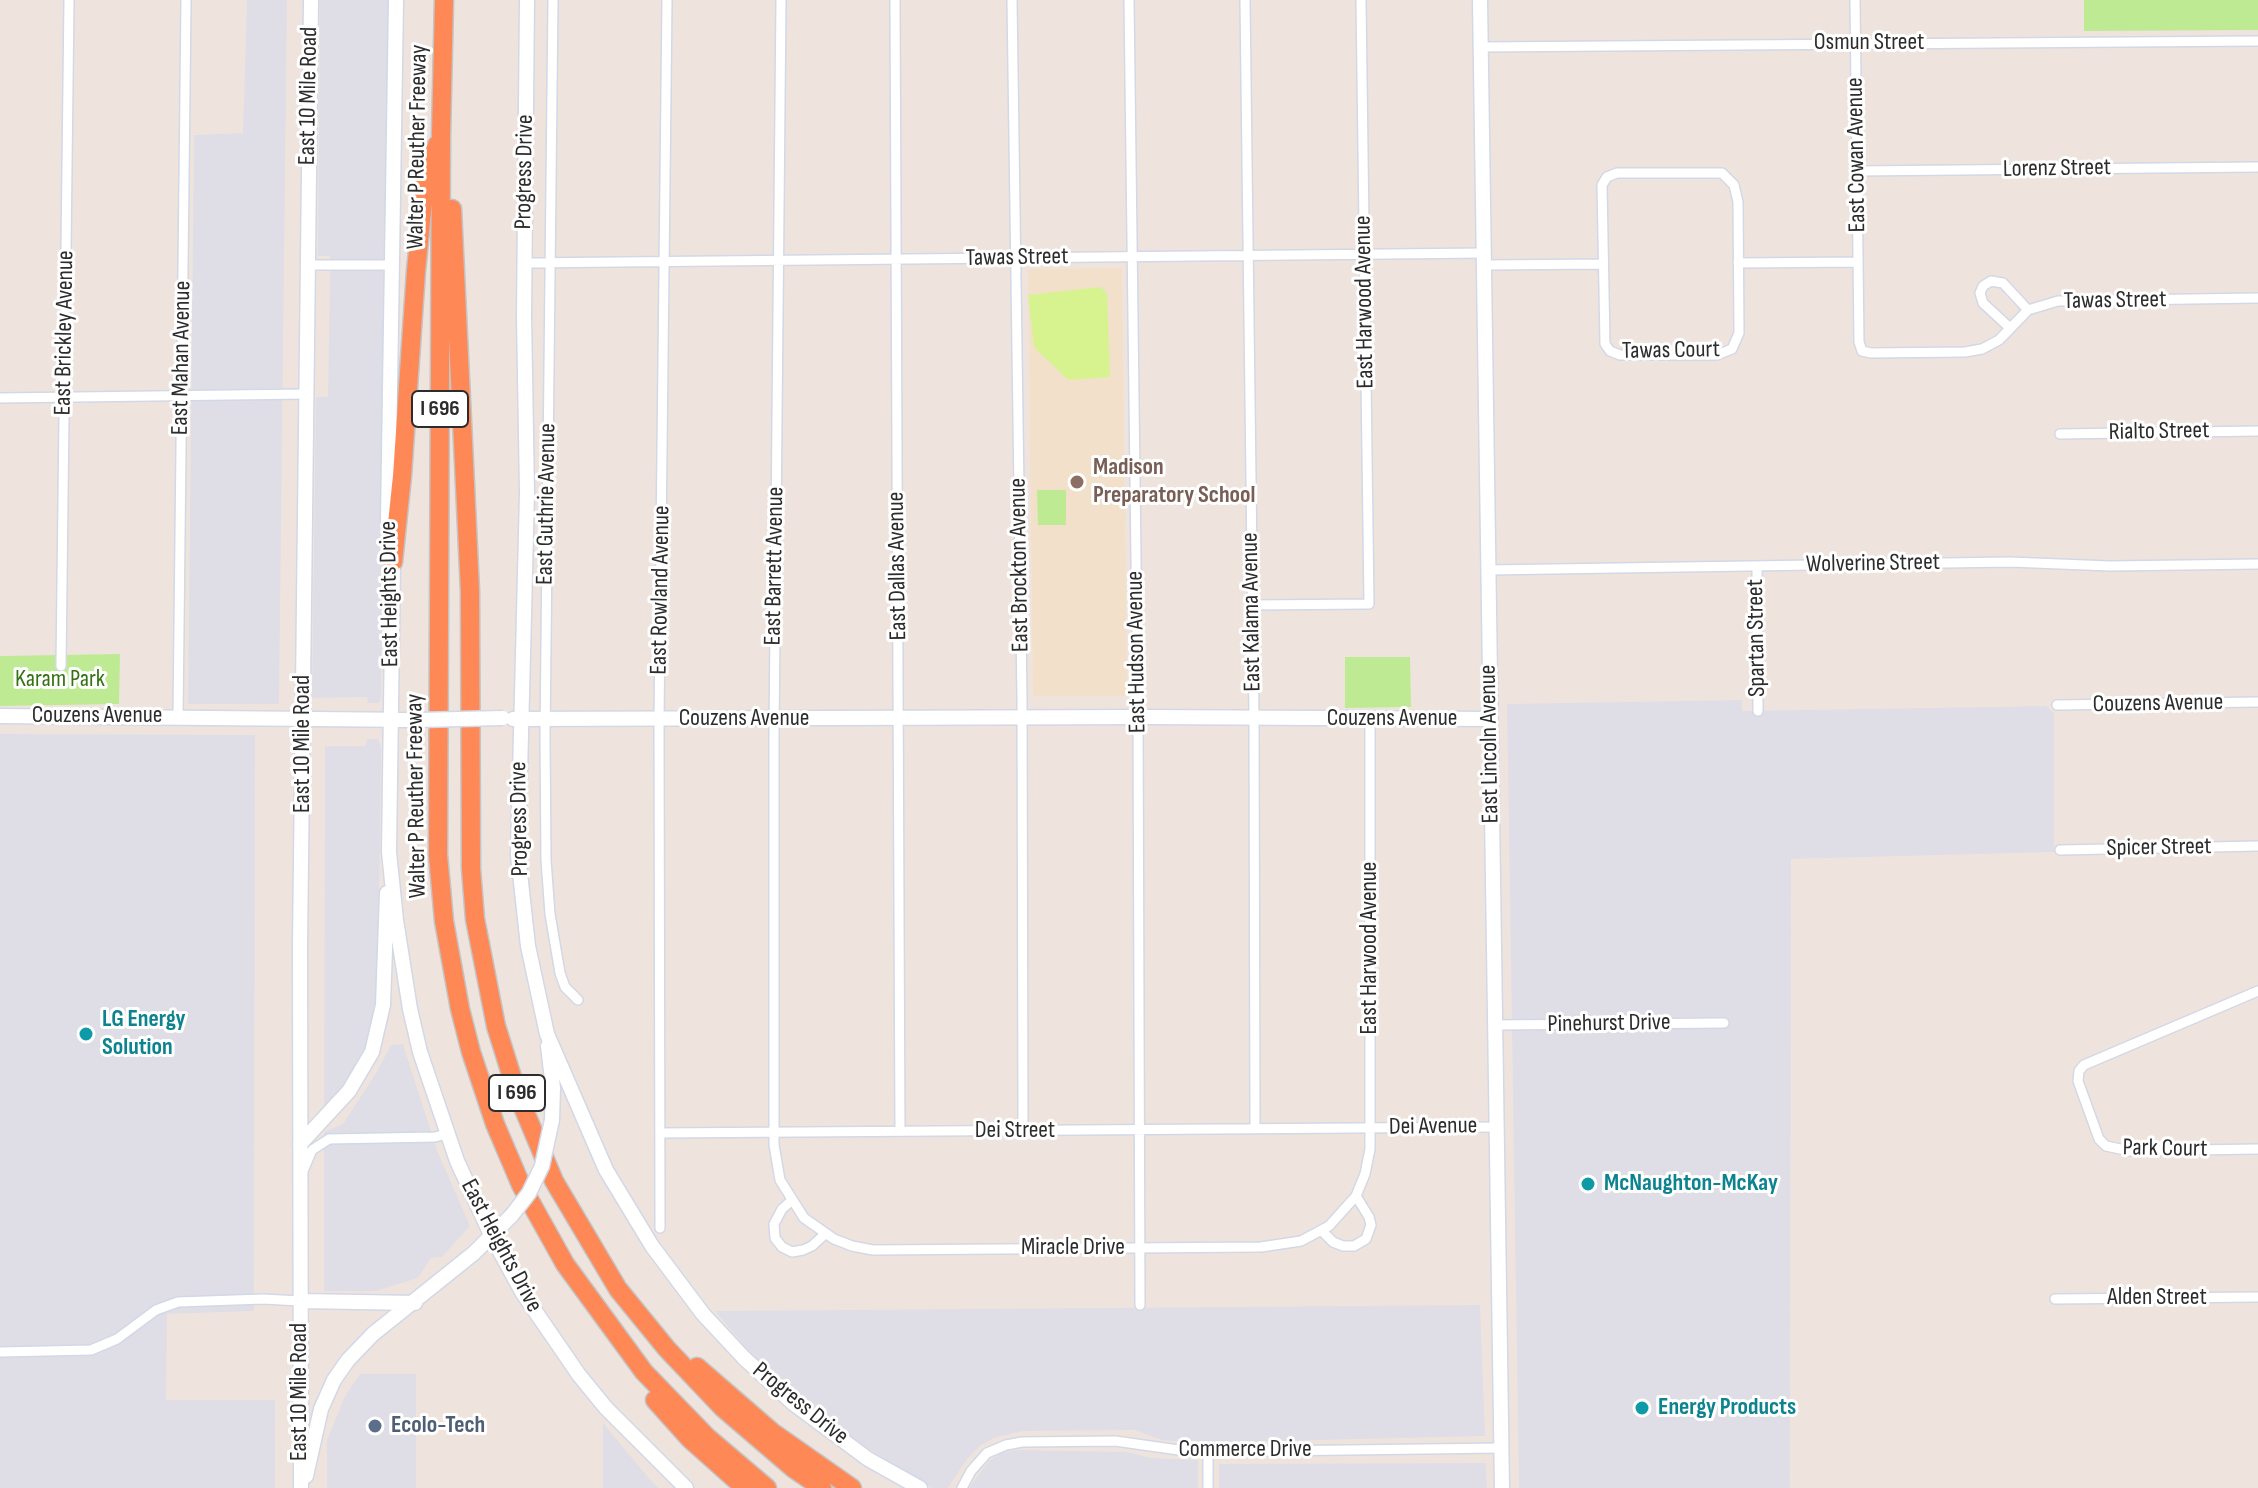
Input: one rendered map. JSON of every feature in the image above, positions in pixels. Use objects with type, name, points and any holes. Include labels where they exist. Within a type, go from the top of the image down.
[{"type":"highway","name":"Walter P Reuther Freeway","points":[[444,0],[438,821],[444,921],[451,966],[471,1052],[508,1156],[565,1264],[620,1343],[675,1405],[767,1488]]},
{"type":"highway","name":"I 696","points":[[444,31],[470,591],[471,869],[475,919],[496,1026],[517,1093],[554,1181],[618,1289],[667,1349],[723,1408],[760,1442],[822,1488]]},
{"type":"highway","points":[[393,562],[426,170],[441,135]]},
{"type":"highway","points":[[620,1343],[659,1405],[707,1455],[745,1488]]},
{"type":"highway","points":[[667,1349],[689,1361],[772,1432],[852,1488]]},
{"type":"main road","name":"East 10 Mile Road","points":[[302,1488],[300,1144],[311,0]]},
{"type":"main road","name":"East Heights Drive","points":[[396,0],[388,520],[393,562],[389,852],[410,1009],[446,1134],[492,1237],[522,1292],[579,1375],[637,1441],[686,1488]]},
{"type":"main road","name":"Progress Drive","points":[[527,0],[524,263],[527,493],[518,813],[523,910],[532,972],[547,1034],[612,1181],[671,1275],[703,1314],[749,1363],[794,1404],[868,1459],[920,1488]]},
{"type":"main road","name":"East Lincoln Avenue","points":[[1480,0],[1502,1488]]},
{"type":"main road","name":"Couzens Avenue","points":[[0,716],[303,720],[1489,719]]},
{"type":"main road","points":[[300,1144],[342,1101],[357,1080],[377,1036],[383,1005],[389,852]]},
{"type":"main road","points":[[302,1488],[316,1425],[334,1380],[367,1340],[492,1237],[529,1193],[542,1166],[552,1120],[553,1088],[547,1034]]},
{"type":"main road","points":[[300,1301],[415,1303]]},
{"type":"street","name":"East Brickley Avenue","points":[[61,666],[69,0]]},
{"type":"street","name":"East Mahan Avenue","points":[[178,716],[186,0]]},
{"type":"street","name":"East Guthrie Avenue","points":[[553,0],[546,860],[550,914],[562,981],[578,1000]]},
{"type":"street","name":"East Rowland Avenue","points":[[660,1228],[659,720],[667,0]]},
{"type":"street","name":"East Barrett Avenue","points":[[774,1133],[774,719],[781,0]]},
{"type":"street","name":"East Dallas Avenue","points":[[895,0],[900,1131]]},
{"type":"street","name":"East Brockton Avenue","points":[[1012,0],[1022,717],[1023,1131]]},
{"type":"street","name":"East Hudson Avenue","points":[[1129,0],[1138,717],[1140,1305]]},
{"type":"street","name":"East Kalama Avenue","points":[[1245,0],[1254,718],[1255,1128]]},
{"type":"street","name":"East Harwood Avenue","points":[[1252,605],[1369,604],[1361,0]]},
{"type":"street","name":"East Cowan Avenue","points":[[1855,0],[1858,262]]},
{"type":"street","name":"Osmun Street","points":[[1481,47],[2258,41]]},
{"type":"street","name":"Lorenz Street","points":[[1857,171],[2258,167]]},
{"type":"street","points":[[1603,264],[1604,180],[1613,173],[1716,173],[1727,176],[1737,190],[1738,263],[1858,262],[1859,342],[1862,351],[1973,351],[1995,343],[2010,328],[2028,310],[2003,283],[1991,281],[1983,286],[1980,293],[1983,303],[2010,328]]},
{"type":"street","name":"Tawas Street","points":[[524,263],[1364,255],[1603,264]]},
{"type":"street","name":"Tawas Court","points":[[1603,264],[1604,338],[1610,351],[1620,355],[1717,355],[1732,349],[1738,340],[1738,263]]},
{"type":"street","points":[[307,265],[393,265]]},
{"type":"street","name":"Tawas Street","points":[[2028,310],[2058,301],[2258,298]]},
{"type":"street","points":[[0,398],[306,394]]},
{"type":"street","name":"Rialto Street","points":[[2060,434],[2258,431]]},
{"type":"street","name":"Wolverine Street","points":[[1487,570],[2010,562],[2110,566],[2258,564]]},
{"type":"street","name":"Spartan Street","points":[[1757,566],[1758,711]]},
{"type":"street","name":"Couzens Avenue","points":[[2057,705],[2258,702]]},
{"type":"street","name":"East Harwood Avenue","points":[[1370,720],[1370,1128]]},
{"type":"street","name":"Spicer Street","points":[[2060,850],[2258,846]]},
{"type":"street","name":"Park Court","points":[[2258,991],[2092,1061],[2079,1071],[2080,1090],[2099,1139],[2106,1146],[2130,1151],[2258,1149]]},
{"type":"street","name":"Pinehurst Drive","points":[[1494,1025],[1724,1023]]},
{"type":"street","name":"Dei Avenue","points":[[1370,1128],[1496,1127]]},
{"type":"street","name":"Dei Street","points":[[660,1133],[1370,1128]]},
{"type":"street","name":"Miracle Drive","points":[[774,1133],[777,1170],[791,1201],[804,1218],[824,1235],[852,1246],[873,1250],[1274,1247],[1301,1241],[1322,1231],[1339,1217],[1356,1196],[1368,1165],[1370,1128]]},
{"type":"street","points":[[300,1177],[312,1150],[323,1141],[446,1134]]},
{"type":"street","points":[[1322,1231],[1333,1242],[1343,1246],[1354,1246],[1366,1239],[1371,1225],[1356,1196]]},
{"type":"street","points":[[791,1201],[782,1209],[774,1224],[775,1238],[782,1247],[792,1252],[803,1250],[824,1235]]},
{"type":"street","name":"Alden Street","points":[[2055,1299],[2258,1297]]},
{"type":"street","points":[[0,1352],[91,1350],[117,1339],[156,1310],[178,1302],[300,1301]]},
{"type":"street","name":"Commerce Drive","points":[[962,1488],[982,1458],[997,1448],[1014,1443],[1115,1441],[1171,1451],[1208,1452],[1501,1448]]},
{"type":"street","points":[[1208,1452],[1208,1488]]},
{"type":"shaded area","points":[[247,0],[287,0],[279,704],[188,704],[194,135],[243,133]]},
{"type":"shaded area","points":[[320,0],[390,0],[379,703],[368,703],[367,697],[312,698],[316,397],[328,397],[330,276],[330,256],[318,256]]},
{"type":"shaded area","name":"Madison Preparatory School","points":[[1122,268],[1127,696],[1033,696],[1028,269]]},
{"type":"shaded area","points":[[1742,700],[1742,711],[2046,706],[2054,713],[2054,852],[1791,859],[1790,1488],[1519,1488],[1507,704]]},
{"type":"shaded area","points":[[0,734],[255,735],[254,1311],[167,1314],[166,1400],[275,1400],[275,1488],[0,1488]]},
{"type":"shaded area","points":[[367,739],[378,739],[381,747],[378,999],[366,1050],[341,1092],[324,1110],[325,746],[365,746]]},
{"type":"shaded area","points":[[403,1044],[437,1150],[470,1226],[442,1257],[431,1258],[418,1278],[376,1291],[324,1291],[324,1132],[343,1124],[391,1045]]},
{"type":"shaded area","points":[[1480,1305],[1485,1436],[1196,1443],[1162,1440],[1134,1430],[1024,1431],[996,1437],[981,1445],[967,1459],[948,1488],[932,1488],[836,1428],[763,1368],[715,1311]]},
{"type":"shaded area","points":[[360,1374],[416,1374],[416,1488],[327,1488],[327,1440],[345,1396]]},
{"type":"shaded area","points":[[603,1423],[653,1483],[659,1488],[603,1488]]},
{"type":"shaded area","points":[[1017,1450],[1127,1452],[1151,1458],[1198,1460],[1198,1488],[969,1488],[989,1461],[1001,1453]]},
{"type":"shaded area","points":[[1486,1463],[1487,1488],[1219,1488],[1219,1464]]},
{"type":"green space","points":[[2084,0],[2258,0],[2258,30],[2084,31]]},
{"type":"green space","points":[[1100,287],[1107,293],[1110,377],[1068,380],[1034,347],[1028,295]]},
{"type":"green space","points":[[1037,490],[1066,490],[1066,525],[1038,525]]},
{"type":"green space","name":"Karam Park","points":[[120,654],[119,704],[0,706],[0,656]]},
{"type":"green space","points":[[1345,657],[1410,657],[1411,707],[1345,708]]},
{"type":"place","name":"Madison Preparatory School","points":[[1077,482]]},
{"type":"place","name":"LG Energy Solution","points":[[86,1034]]},
{"type":"place","name":"McNaughton-McKay","points":[[1588,1184]]},
{"type":"place","name":"Energy Products","points":[[1642,1408]]},
{"type":"place","name":"Ecolo-Tech","points":[[375,1426]]}]
